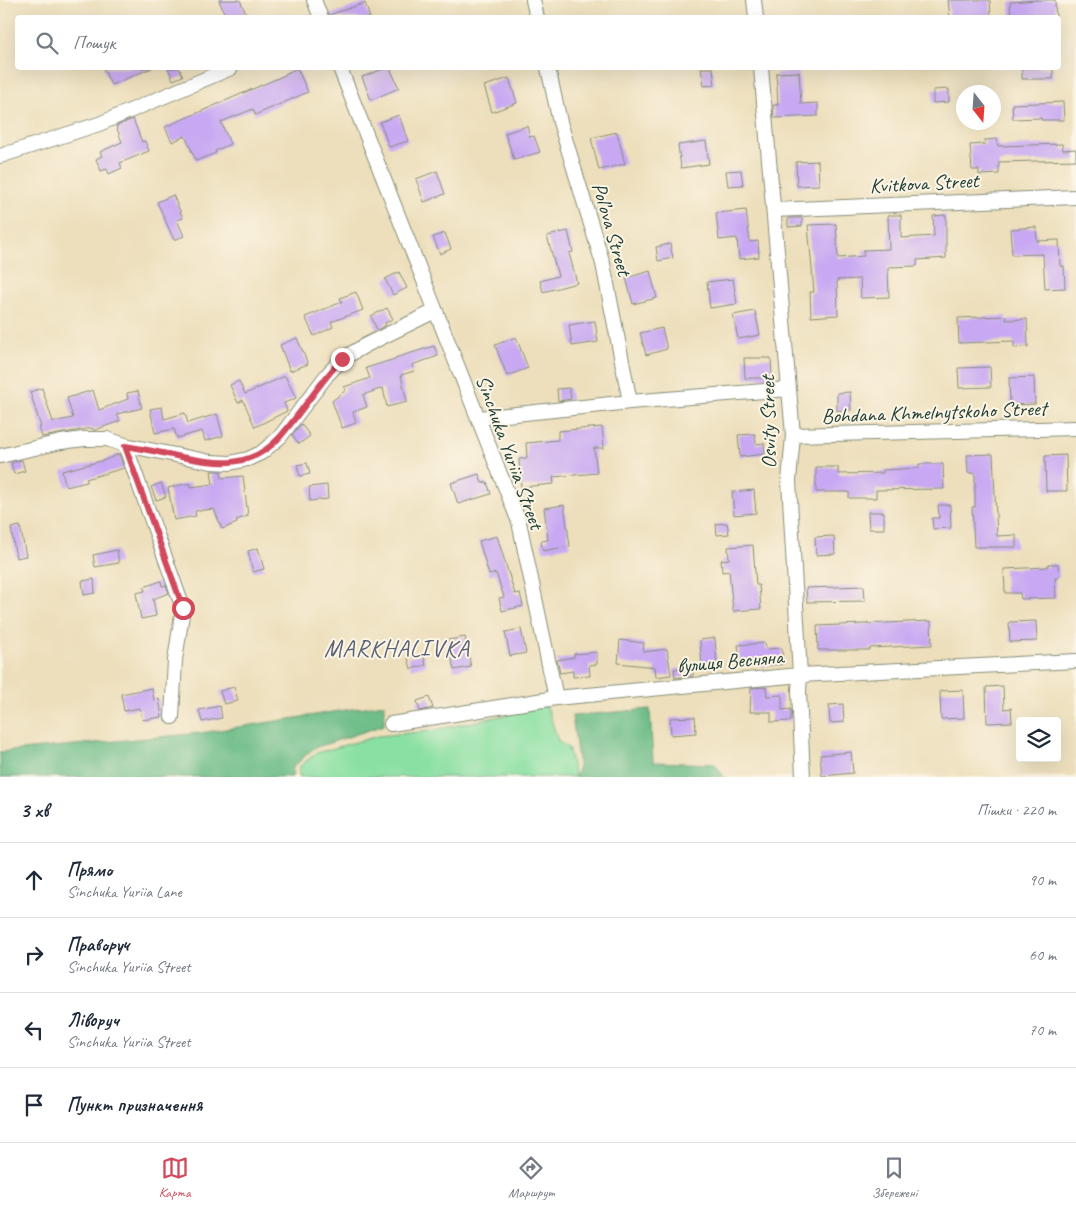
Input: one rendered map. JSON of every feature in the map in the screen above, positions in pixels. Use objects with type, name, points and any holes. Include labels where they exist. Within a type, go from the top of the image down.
[{"type":"street","points":[[314,0],[320,15]]},
{"type":"street","points":[[533,0],[536,15]]},
{"type":"street","points":[[754,0],[756,15]]},
{"type":"street","points":[[0,156],[99,124],[226,70]]},
{"type":"street","name":"Sinchuka Yuriia Street","points":[[341,70],[518,522],[556,698]]},
{"type":"street","name":"Pol’ova Street","points":[[548,70],[560,122],[604,264],[630,402]]},
{"type":"street","name":"Osvity Street","points":[[760,70],[793,435],[789,482],[800,675],[803,777]]},
{"type":"street","name":"Kvitkova Street","points":[[774,210],[1076,197]]},
{"type":"street","points":[[0,456],[60,442],[107,439],[125,446],[211,462],[230,463],[248,459],[261,453],[280,437],[327,375],[342,359],[435,311]]},
{"type":"street","points":[[478,418],[630,402],[788,389]]},
{"type":"street","name":"Bohdana Khmelnytskoho Street","points":[[793,435],[1076,428]]},
{"type":"street","points":[[125,446],[183,608],[175,660],[172,717]]},
{"type":"street","name":"вулиця Весняна","points":[[391,724],[556,698],[800,675],[1076,661]]},
{"type":"green space","points":[[384,704],[384,725],[314,748],[293,767],[292,777],[0,777],[0,752],[201,733]]},
{"type":"green space","points":[[547,706],[558,741],[568,748],[575,777],[299,777],[299,767],[316,753],[378,736],[430,731]]},
{"type":"green space","points":[[650,709],[653,762],[715,764],[724,777],[575,777],[579,766],[572,716]]},
{"type":"building","points":[[219,0],[240,0],[247,15],[225,15]]},
{"type":"building","points":[[948,0],[990,0],[991,15],[950,15]]},
{"type":"building","points":[[1055,0],[1056,15],[1011,15],[1010,2]]},
{"type":"building","points":[[365,3],[369,15],[329,15]]},
{"type":"building","points":[[104,70],[147,70],[111,85]]},
{"type":"building","points":[[169,70],[180,70],[183,76],[173,80]]},
{"type":"building","points":[[298,70],[308,92],[255,115],[253,109],[221,122],[230,144],[215,151],[216,153],[196,161],[185,136],[172,142],[165,127]]},
{"type":"building","points":[[381,70],[391,70],[399,88],[371,100],[362,77]]},
{"type":"building","points":[[701,70],[713,70],[715,85],[704,86]]},
{"type":"building","points":[[1022,70],[1053,70],[1053,79],[1022,79]]},
{"type":"building","points":[[799,72],[801,104],[818,103],[818,116],[774,118],[773,105],[778,105],[776,73]]},
{"type":"building","points":[[509,78],[517,103],[492,112],[484,86]]},
{"type":"building","points":[[949,89],[949,102],[933,103],[933,90]]},
{"type":"building","points":[[1063,102],[1064,120],[1041,120],[1041,118],[1013,119],[1012,104]]},
{"type":"building","points":[[399,115],[408,141],[389,147],[380,122]]},
{"type":"building","points":[[133,119],[142,142],[145,141],[149,151],[120,163],[122,168],[109,174],[107,169],[101,171],[96,159],[102,156],[100,152],[122,142],[116,126]]},
{"type":"building","points":[[527,126],[530,137],[534,136],[540,152],[514,160],[505,133]]},
{"type":"building","points":[[617,132],[625,164],[599,170],[591,138]]},
{"type":"building","points":[[997,139],[998,146],[1062,144],[1063,150],[1076,149],[1076,160],[999,162],[999,174],[979,175],[979,170],[972,170],[970,145],[985,144],[985,140]]},
{"type":"building","points":[[706,141],[709,164],[681,168],[678,145]]},
{"type":"building","points":[[818,161],[819,185],[797,186],[796,162]]},
{"type":"building","points":[[741,170],[743,185],[728,186],[726,171]]},
{"type":"building","points":[[437,171],[445,194],[424,202],[416,179]]},
{"type":"building","points":[[173,195],[183,218],[177,220],[184,236],[174,240],[157,202]]},
{"type":"building","points":[[746,210],[750,242],[758,241],[759,257],[739,259],[737,238],[719,240],[716,213]]},
{"type":"building","points":[[888,215],[901,215],[901,238],[934,236],[933,216],[946,215],[946,258],[917,260],[917,266],[888,267],[889,297],[861,298],[860,279],[837,280],[838,315],[811,317],[810,292],[814,292],[808,225],[836,224],[838,258],[864,256],[863,250],[889,249]]},
{"type":"building","points":[[788,218],[802,218],[802,226],[788,227]]},
{"type":"building","points":[[1036,227],[1037,241],[1059,240],[1060,266],[1064,266],[1065,288],[1045,289],[1043,254],[1012,255],[1010,229]]},
{"type":"building","points":[[568,231],[573,252],[569,253],[577,283],[543,292],[540,281],[558,276],[547,236]]},
{"type":"building","points":[[445,233],[451,249],[440,254],[433,237]]},
{"type":"building","points":[[670,244],[673,258],[658,261],[656,247]]},
{"type":"building","points":[[650,271],[657,298],[633,304],[626,278]]},
{"type":"building","points":[[399,272],[407,288],[393,295],[385,279]]},
{"type":"building","points":[[733,279],[737,304],[710,308],[707,282]]},
{"type":"building","points":[[356,292],[363,310],[331,322],[333,327],[314,336],[305,317],[342,302],[340,298]]},
{"type":"building","points":[[387,308],[393,319],[377,330],[371,316]]},
{"type":"building","points":[[755,311],[760,335],[738,339],[733,315]]},
{"type":"building","points":[[1006,316],[1006,320],[1027,319],[1028,347],[1014,348],[1014,341],[959,343],[958,318]]},
{"type":"building","points":[[595,321],[598,342],[572,346],[569,325]]},
{"type":"building","points":[[662,328],[667,349],[646,355],[640,333]]},
{"type":"building","points":[[516,337],[528,368],[507,376],[495,345]]},
{"type":"building","points":[[297,338],[308,364],[290,371],[280,345]]},
{"type":"building","points":[[434,346],[438,356],[412,365],[414,371],[401,375],[407,402],[387,407],[383,388],[363,395],[367,407],[353,412],[356,423],[342,428],[332,401],[346,390],[344,387],[370,378],[366,368]]},
{"type":"building","points":[[744,358],[771,358],[772,378],[745,378]]},
{"type":"building","points":[[990,367],[991,387],[959,388],[958,368]]},
{"type":"building","points":[[285,376],[296,398],[284,403],[287,411],[255,427],[243,400],[238,403],[230,385],[239,381],[245,394]]},
{"type":"building","points":[[1034,377],[1035,404],[1010,405],[1009,378]]},
{"type":"building","points":[[42,388],[53,422],[73,418],[67,398],[93,390],[99,410],[128,399],[127,393],[138,391],[142,408],[117,414],[120,421],[95,430],[92,428],[42,437],[39,427],[41,427],[30,392]]},
{"type":"building","points":[[569,388],[571,399],[558,401],[557,389]]},
{"type":"building","points":[[850,392],[851,410],[837,411],[837,393]]},
{"type":"building","points":[[162,407],[164,419],[185,413],[188,423],[217,414],[223,436],[205,441],[202,431],[177,438],[174,429],[155,433],[150,409]]},
{"type":"building","points":[[301,424],[310,436],[299,444],[292,435]]},
{"type":"building","points":[[602,427],[604,448],[594,448],[597,473],[553,477],[554,484],[521,487],[519,459],[527,458],[526,443],[558,440],[558,431]]},
{"type":"building","points":[[755,434],[756,444],[764,443],[765,454],[740,457],[738,435]]},
{"type":"building","points":[[119,454],[124,468],[86,479],[87,482],[66,487],[62,471],[105,460]]},
{"type":"building","points":[[993,454],[997,536],[1016,535],[1016,547],[974,547],[972,507],[975,507],[975,473],[968,473],[967,455]]},
{"type":"building","points":[[1066,455],[1067,491],[1046,491],[1045,456]]},
{"type":"building","points":[[22,460],[25,471],[14,474],[11,463]]},
{"type":"building","points":[[307,463],[310,474],[300,476],[297,465]]},
{"type":"building","points":[[919,464],[943,464],[944,489],[876,490],[876,498],[849,498],[849,492],[816,492],[816,467],[838,467],[838,474],[883,473],[883,470],[919,468]]},
{"type":"building","points":[[211,471],[221,471],[222,478],[243,476],[248,516],[236,520],[237,523],[222,529],[214,509],[195,511],[196,516],[174,520],[168,488],[190,483],[191,487],[213,484]]},
{"type":"building","points":[[479,474],[482,483],[487,482],[491,494],[458,504],[451,483]]},
{"type":"building","points":[[161,483],[166,497],[156,500],[151,487]]},
{"type":"building","points":[[327,485],[328,499],[310,501],[309,487]]},
{"type":"building","points":[[754,490],[756,513],[734,515],[732,492]]},
{"type":"building","points":[[564,505],[570,546],[543,551],[541,541],[548,540],[544,508]]},
{"type":"building","points":[[938,505],[950,505],[951,528],[933,529],[932,518],[939,518]]},
{"type":"building","points":[[868,512],[884,512],[884,529],[869,529]]},
{"type":"building","points":[[727,523],[729,534],[717,535],[716,524]]},
{"type":"building","points":[[20,526],[26,556],[16,558],[11,528]]},
{"type":"building","points":[[497,536],[515,594],[520,593],[523,606],[502,611],[499,598],[504,597],[496,573],[489,575],[479,541]]},
{"type":"building","points":[[834,536],[835,554],[816,555],[815,537]]},
{"type":"building","points":[[753,545],[756,585],[759,585],[761,609],[733,611],[729,571],[722,572],[721,560],[729,559],[728,547]]},
{"type":"building","points":[[258,548],[264,569],[253,572],[248,551]]},
{"type":"building","points":[[117,550],[119,563],[95,567],[93,555]]},
{"type":"building","points":[[1048,564],[1058,564],[1059,578],[1055,578],[1056,598],[1021,599],[1020,593],[1005,593],[1004,569],[1048,567]]},
{"type":"building","points":[[94,579],[95,593],[84,595],[82,581]]},
{"type":"building","points":[[161,581],[162,586],[166,585],[169,593],[153,599],[156,616],[141,619],[136,593],[145,591],[144,587]]},
{"type":"building","points":[[864,586],[865,601],[807,602],[806,588]]},
{"type":"building","points":[[931,621],[932,645],[870,648],[870,650],[818,650],[817,626]]},
{"type":"building","points":[[1036,621],[1037,641],[1010,642],[1009,622]]},
{"type":"building","points":[[521,629],[526,653],[510,656],[505,632]]},
{"type":"building","points":[[465,637],[471,667],[454,670],[448,640]]},
{"type":"building","points":[[715,638],[717,667],[702,668],[700,640]]},
{"type":"building","points":[[620,640],[644,643],[643,652],[667,649],[671,675],[656,677],[655,667],[618,663]]},
{"type":"building","points":[[765,643],[766,649],[782,648],[783,664],[758,666],[758,660],[740,661],[738,645]]},
{"type":"building","points":[[597,652],[597,664],[589,665],[590,676],[573,677],[573,671],[560,673],[557,660],[574,657],[574,654]]},
{"type":"building","points":[[423,654],[426,665],[411,669],[408,658]]},
{"type":"building","points":[[693,668],[693,676],[675,678],[674,669]]},
{"type":"building","points":[[1003,686],[1004,709],[1011,708],[1012,722],[987,723],[986,687]]},
{"type":"building","points":[[234,687],[238,701],[224,704],[220,691]]},
{"type":"building","points":[[766,687],[767,696],[782,695],[782,710],[791,709],[791,721],[771,722],[771,712],[750,712],[751,688]]},
{"type":"building","points":[[152,688],[154,700],[159,699],[162,717],[142,720],[140,708],[124,711],[121,694]]},
{"type":"building","points":[[963,690],[964,718],[941,719],[940,691]]},
{"type":"building","points":[[429,697],[433,708],[420,711],[417,701]]},
{"type":"building","points":[[843,704],[844,722],[830,723],[829,705]]},
{"type":"building","points":[[220,706],[222,718],[202,722],[199,710]]},
{"type":"building","points":[[695,717],[696,733],[671,735],[670,718]]},
{"type":"building","points":[[851,752],[853,773],[822,776],[820,755]]},
{"type":"district","name":"MARKHALIVKA","points":[[397,648]]},
{"type":"route","points":[[183,608],[125,446],[211,462],[230,463],[248,459],[261,453],[280,437],[327,375],[342,359]]}]
